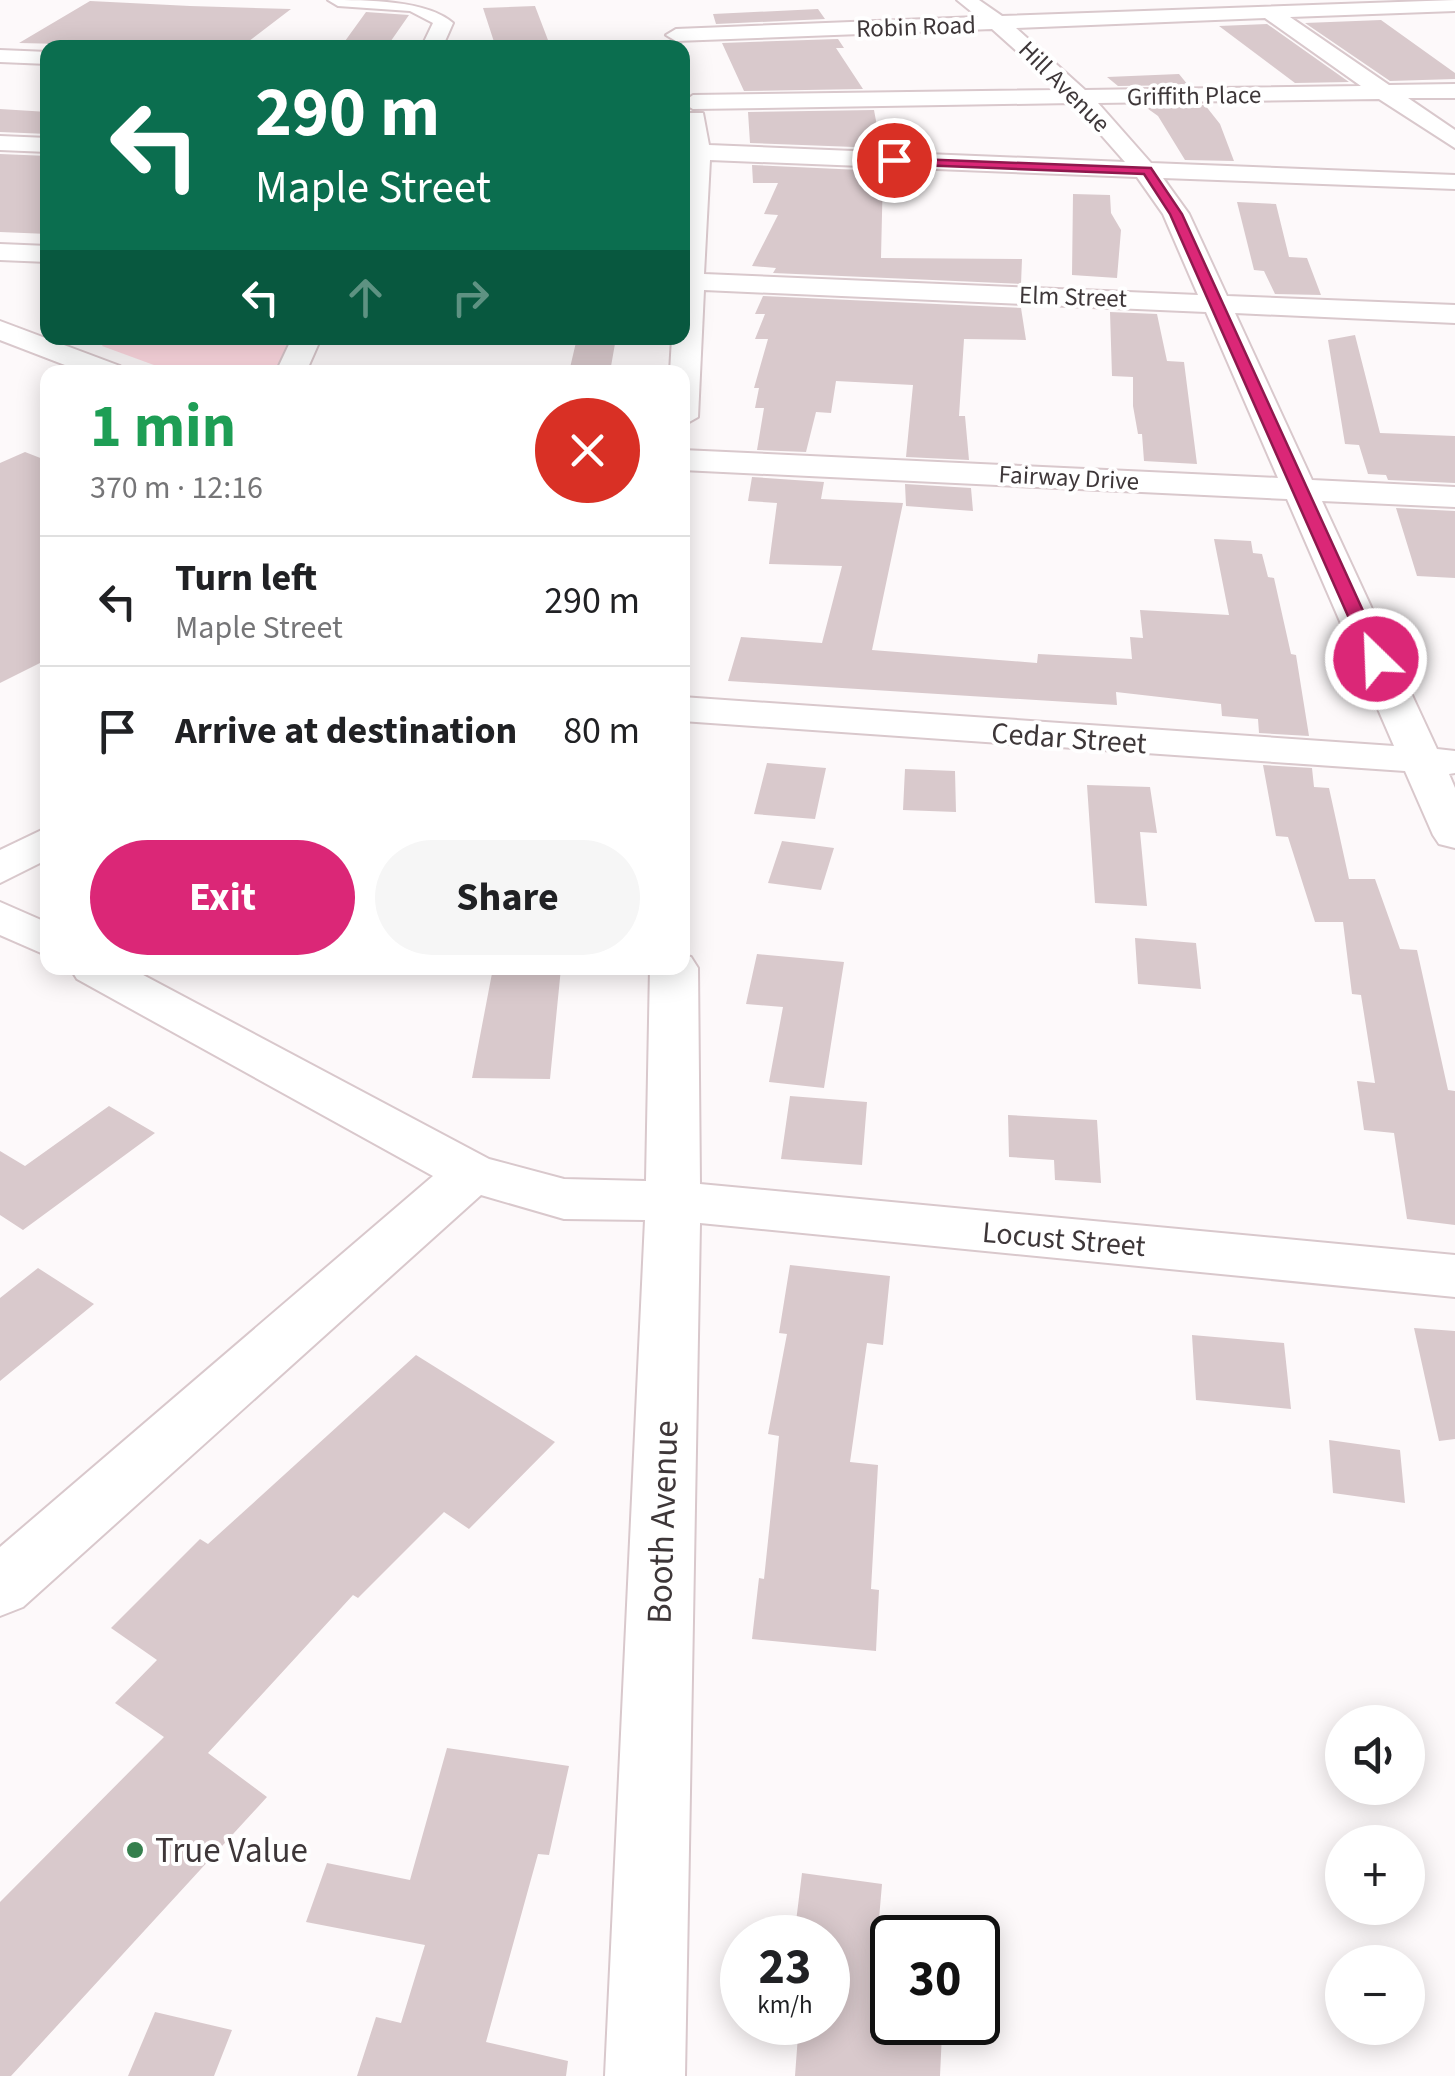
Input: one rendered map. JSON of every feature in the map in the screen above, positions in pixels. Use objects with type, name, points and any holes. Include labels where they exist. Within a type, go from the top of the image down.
[{"type":"street","points":[[338,0],[402,4],[434,11],[443,23],[435,40]]},
{"type":"street","name":"Hill Avenue","points":[[967,0],[1000,23],[1147,170],[1176,214],[1300,489],[1438,762],[1455,835]]},
{"type":"street","name":"Robin Road","points":[[690,63],[1000,23],[1455,5]]},
{"type":"street","points":[[1269,12],[1455,141]]},
{"type":"street","points":[[0,56],[40,58]]},
{"type":"street","name":"Griffith Place","points":[[690,65],[1075,97],[1455,91]]},
{"type":"street","points":[[690,105],[698,152],[690,238]]},
{"type":"street","points":[[0,143],[40,145]]},
{"type":"street","points":[[698,152],[1455,182]]},
{"type":"street","points":[[0,252],[40,254]]},
{"type":"street","name":"Elm Street","points":[[690,281],[1455,314]]},
{"type":"street","points":[[0,330],[91,365]]},
{"type":"street","name":"Fairway Drive","points":[[690,460],[1455,497]]},
{"type":"street","name":"Cedar Street","points":[[690,710],[1438,762]]},
{"type":"street","points":[[0,869],[40,845]]},
{"type":"street","points":[[0,916],[40,938]]},
{"type":"street","name":"Locust Street","points":[[107,975],[471,1172],[564,1198],[672,1201],[1455,1276]]},
{"type":"street","name":"Booth Avenue","points":[[645,2076],[672,1201],[674,975]]},
{"type":"street","points":[[0,1587],[471,1172]]},
{"type":"shaded area","points":[[293,345],[283,365],[154,365],[102,346]]},
{"type":"building","points":[[90,1],[291,9],[250,40],[19,43]]},
{"type":"building","points":[[535,6],[548,40],[493,40],[483,8]]},
{"type":"building","points":[[818,9],[825,19],[716,24],[713,14]]},
{"type":"building","points":[[366,12],[409,15],[392,40],[346,40]]},
{"type":"building","points":[[1381,20],[1455,73],[1455,79],[1390,81],[1305,23]]},
{"type":"building","points":[[1267,24],[1349,82],[1295,83],[1219,26]]},
{"type":"building","points":[[838,39],[844,48],[836,48],[863,89],[744,91],[722,43]]},
{"type":"building","points":[[1179,74],[1188,85],[1118,86],[1107,77]]},
{"type":"building","points":[[1205,105],[1220,124],[1234,161],[1185,160],[1158,116],[1144,106]]},
{"type":"building","points":[[0,109],[40,112],[40,134],[0,132]]},
{"type":"building","points":[[874,110],[881,148],[750,143],[748,112]]},
{"type":"building","points":[[0,154],[40,156],[40,234],[0,232]]},
{"type":"building","points":[[752,165],[883,171],[881,258],[1022,259],[1021,284],[773,273],[776,268],[752,266],[778,215],[764,214],[778,183],[753,183]]},
{"type":"building","points":[[1073,194],[1110,195],[1111,213],[1121,230],[1117,278],[1072,275]]},
{"type":"building","points":[[1237,202],[1276,204],[1289,257],[1307,258],[1321,295],[1275,294],[1264,271],[1254,270]]},
{"type":"building","points":[[763,296],[1021,308],[1026,340],[964,339],[959,416],[965,416],[969,460],[906,457],[913,385],[836,381],[831,413],[816,412],[806,452],[757,450],[764,408],[755,408],[759,388],[754,388],[768,339],[755,339],[765,314],[755,314]]},
{"type":"building","points":[[1110,312],[1157,314],[1167,361],[1184,362],[1197,464],[1144,461],[1142,434],[1138,434],[1133,406],[1133,377],[1112,376]]},
{"type":"building","points":[[1355,335],[1380,433],[1455,436],[1455,483],[1388,480],[1386,475],[1368,474],[1359,445],[1345,444],[1328,340]]},
{"type":"building","points":[[575,345],[615,345],[611,365],[571,365]]},
{"type":"building","points":[[25,452],[40,458],[40,663],[0,683],[0,463]]},
{"type":"building","points":[[752,477],[824,482],[821,499],[903,503],[872,650],[1037,663],[1038,654],[1132,659],[1130,637],[1143,638],[1140,610],[1229,615],[1214,539],[1251,541],[1253,553],[1262,554],[1268,577],[1274,578],[1291,654],[1296,655],[1309,736],[1259,733],[1258,719],[1222,716],[1221,704],[1116,692],[1117,705],[728,681],[741,637],[822,643],[842,566],[769,564],[777,503],[748,501]]},
{"type":"building","points":[[905,484],[971,488],[973,511],[906,506]]},
{"type":"building","points":[[1396,508],[1455,511],[1455,578],[1417,576]]},
{"type":"building","points":[[767,763],[826,768],[815,819],[754,814]]},
{"type":"building","points":[[1263,765],[1312,768],[1314,787],[1329,788],[1349,879],[1375,879],[1400,949],[1417,950],[1448,1090],[1455,1091],[1455,1225],[1407,1219],[1394,1133],[1364,1130],[1357,1081],[1375,1083],[1361,995],[1352,994],[1343,922],[1315,922],[1288,837],[1276,836]]},
{"type":"building","points":[[905,769],[955,771],[956,812],[903,810]]},
{"type":"building","points":[[1087,785],[1150,787],[1157,833],[1140,832],[1147,906],[1095,903]]},
{"type":"building","points":[[782,841],[834,848],[821,890],[768,883]]},
{"type":"building","points":[[1135,938],[1196,943],[1201,989],[1138,984]]},
{"type":"building","points":[[757,954],[844,962],[824,1088],[769,1082],[783,1007],[746,1004]]},
{"type":"building","points":[[492,975],[560,975],[550,1079],[472,1078]]},
{"type":"building","points":[[790,1096],[867,1102],[862,1165],[781,1159]]},
{"type":"building","points":[[109,1106],[155,1133],[23,1230],[0,1215],[0,1151],[25,1166]]},
{"type":"building","points":[[1008,1115],[1097,1120],[1101,1183],[1055,1180],[1054,1160],[1009,1157]]},
{"type":"building","points":[[790,1265],[890,1276],[883,1345],[867,1343],[850,1462],[878,1465],[871,1589],[879,1590],[876,1651],[752,1639],[759,1578],[764,1579],[779,1436],[768,1434],[787,1334],[779,1333]]},
{"type":"building","points":[[38,1268],[94,1304],[0,1381],[0,1298]]},
{"type":"building","points":[[1414,1328],[1455,1331],[1455,1439],[1439,1441]]},
{"type":"building","points":[[1192,1335],[1284,1343],[1291,1409],[1196,1400]]},
{"type":"building","points":[[416,1355],[555,1442],[469,1529],[444,1512],[358,1598],[353,1595],[208,1753],[267,1797],[11,2076],[0,2076],[0,1902],[164,1737],[115,1703],[157,1660],[111,1628],[200,1539],[208,1544]]},
{"type":"building","points":[[1329,1440],[1400,1450],[1405,1503],[1333,1493]]},
{"type":"building","points":[[447,1748],[569,1766],[549,1855],[538,1854],[486,2042],[568,2061],[566,2076],[357,2076],[376,2017],[401,2023],[425,1945],[306,1922],[327,1863],[410,1880]]},
{"type":"building","points":[[802,1873],[882,1884],[879,1915],[870,1915],[870,2045],[941,2045],[940,2076],[795,2076],[797,2045],[850,2045],[850,1915],[797,1915]]},
{"type":"building","points":[[155,2012],[232,2030],[214,2076],[128,2076]]},
{"type":"place","name":"True Value","points":[[135,1850]]},
{"type":"route","points":[[894,160],[1147,170],[1176,214],[1376,659]]}]
